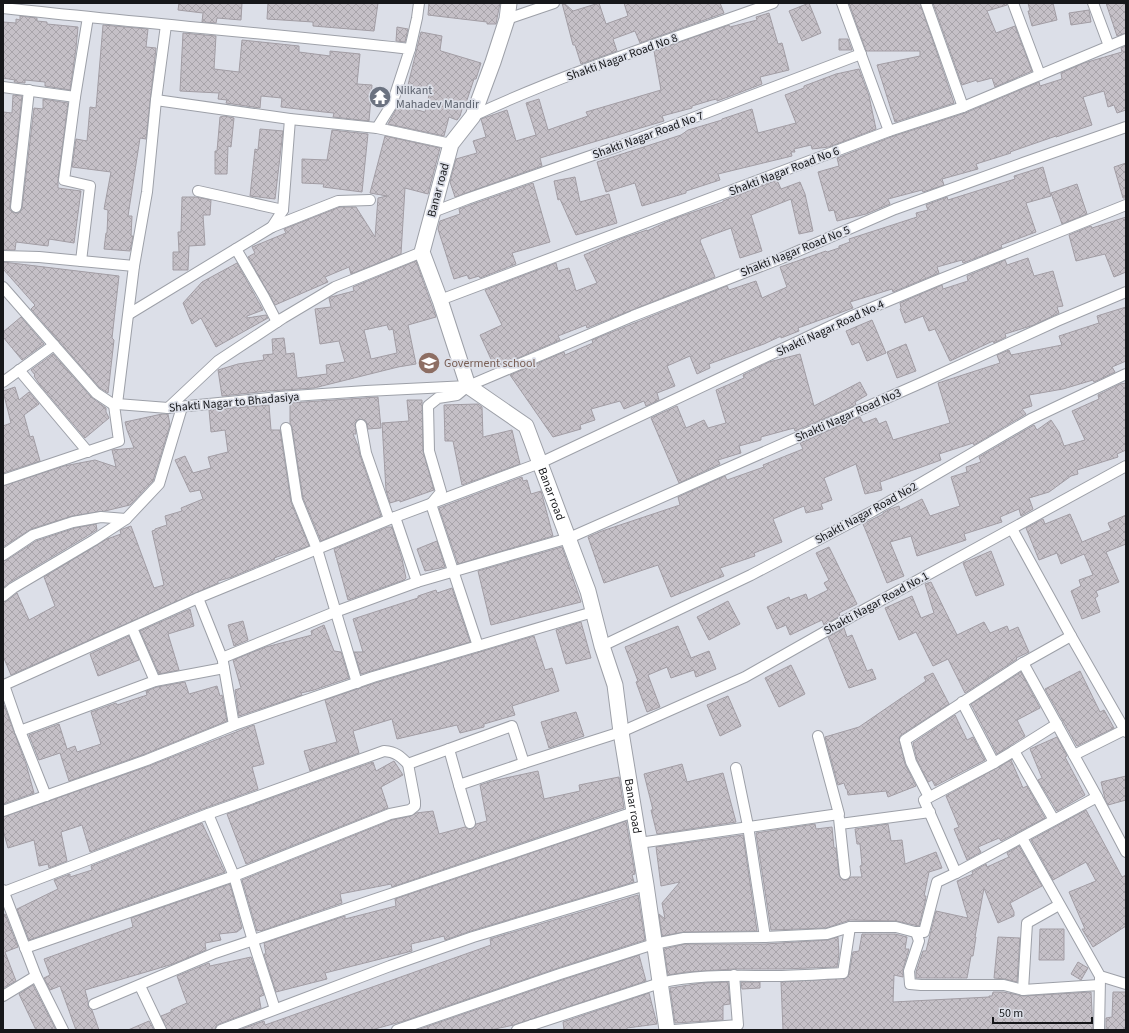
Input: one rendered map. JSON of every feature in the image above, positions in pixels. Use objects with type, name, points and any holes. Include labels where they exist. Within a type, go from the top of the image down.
[{"type":"street","points":[[377,128],[392,104],[410,49],[419,3]]},
{"type":"street","name":"Banar road","points":[[422,252],[451,144],[472,116],[493,62],[507,19],[509,3]]},
{"type":"street","points":[[507,19],[554,3]]},
{"type":"street","name":"Shakti Nagar Road No 8","points":[[472,116],[572,75],[773,3]]},
{"type":"street","points":[[842,3],[889,131]]},
{"type":"street","points":[[926,3],[962,107]]},
{"type":"street","points":[[1013,3],[1040,75]]},
{"type":"street","points":[[1093,3],[1109,46]]},
{"type":"street","points":[[3,8],[166,25],[306,37],[410,49]]},
{"type":"street","points":[[81,261],[90,186],[64,180],[75,97],[88,17]]},
{"type":"street","points":[[3,480],[119,441],[116,405],[129,314],[134,266],[147,192],[156,100],[166,25]]},
{"type":"street","name":"Shakti Nagar Road No 6","points":[[440,300],[889,131],[962,107],[1126,39]]},
{"type":"street","name":"Shakti Nagar Road No 7","points":[[432,212],[619,146],[861,54]]},
{"type":"street","points":[[3,87],[75,97]]},
{"type":"street","points":[[16,207],[29,90]]},
{"type":"street","points":[[156,100],[290,119],[377,128],[451,144]]},
{"type":"street","points":[[272,227],[283,210],[290,119]]},
{"type":"street","name":"Shakti Nagar Road No 5","points":[[468,386],[633,316],[782,258],[894,210],[1022,162],[1126,127]]},
{"type":"street","points":[[198,191],[283,210]]},
{"type":"street","points":[[129,314],[272,227],[338,201],[370,200]]},
{"type":"street","name":"Shakti Nagar Road No.4","points":[[20,731],[4,685],[198,598],[392,518],[540,463],[852,316],[1126,205]]},
{"type":"street","points":[[236,249],[277,322]]},
{"type":"street","points":[[168,408],[218,361],[277,322],[335,287],[422,252],[440,300],[468,386],[457,395],[438,398],[428,406],[429,450],[441,492],[431,504],[478,646]]},
{"type":"street","points":[[3,256],[39,257],[134,266]]},
{"type":"street","name":"Shakti Nagar to Bhadasiya","points":[[3,287],[96,393],[116,405],[168,408],[366,391],[468,386]]},
{"type":"street","name":"Shakti Nagar Road No3","points":[[20,731],[156,681],[223,663],[336,612],[418,582],[569,538],[921,383],[1057,321],[1126,292]]},
{"type":"street","points":[[3,382],[54,345]]},
{"type":"street","points":[[19,370],[88,452]]},
{"type":"street","name":"Shakti Nagar Road No2","points":[[602,646],[765,568],[873,511],[1031,419],[1126,374]]},
{"type":"street","name":"Banar road","points":[[468,386],[526,426],[588,591],[602,646],[615,685],[667,1030]]},
{"type":"street","points":[[3,596],[13,588],[94,540],[126,518],[159,484],[182,407]]},
{"type":"street","points":[[361,425],[366,453],[418,582]]},
{"type":"street","points":[[286,428],[297,500],[317,549],[357,683]]},
{"type":"street","name":"Shakti Nagar Road No.1","points":[[459,785],[621,732],[745,677],[1126,466]]},
{"type":"street","points":[[3,555],[33,535],[74,522],[101,517],[126,518]]},
{"type":"street","points":[[1012,529],[1071,636],[1126,730],[1074,755]]},
{"type":"street","points":[[198,598],[223,663],[234,725]]},
{"type":"street","points":[[3,811],[147,760],[234,725],[357,683],[593,612]]},
{"type":"street","points":[[132,628],[156,681]]},
{"type":"street","points":[[929,797],[911,762],[905,740],[1023,663],[1071,636]]},
{"type":"street","points":[[1023,663],[1125,849]]},
{"type":"street","points":[[962,702],[994,763]]},
{"type":"street","points":[[956,873],[924,800],[994,763],[1057,724]]},
{"type":"street","points":[[408,764],[512,726],[524,763]]},
{"type":"street","points":[[20,731],[46,796]]},
{"type":"street","points":[[818,736],[839,819],[845,874]]},
{"type":"street","points":[[449,749],[470,823]]},
{"type":"street","points":[[25,948],[234,876],[390,814],[410,810],[415,806],[415,801],[408,764],[398,754],[384,751],[208,814],[3,891],[25,948],[36,976],[63,1030]]},
{"type":"street","points":[[1014,751],[1054,820]]},
{"type":"street","points":[[736,768],[748,826],[766,937]]},
{"type":"street","points":[[397,1030],[560,974],[654,944],[684,938],[766,937],[827,934],[850,928],[896,927],[915,932],[924,932],[937,882],[1097,797]]},
{"type":"street","points":[[94,1004],[140,986],[215,953],[253,942],[634,812]]},
{"type":"street","points":[[639,843],[748,826],[930,812]]},
{"type":"street","points":[[208,814],[234,876],[253,942],[275,1009]]},
{"type":"street","points":[[1022,838],[1100,980],[1098,1030]]},
{"type":"street","points":[[221,1030],[390,966],[473,937],[646,885]]},
{"type":"street","points":[[1023,990],[1027,923],[1059,905]]},
{"type":"street","points":[[517,1030],[533,1028],[660,983],[678,979],[734,975],[774,976],[843,973],[850,928]]},
{"type":"street","points":[[915,932],[919,941],[909,971],[910,984],[1004,986],[1023,990],[1100,980],[1126,984]]},
{"type":"street","points":[[674,1030],[738,1025],[734,975]]},
{"type":"street","points":[[3,996],[36,976]]},
{"type":"street","points":[[140,986],[161,1030]]},
{"type":"building","points":[[179,3],[242,3],[241,20],[217,18],[216,23],[202,22],[203,13],[178,10]]},
{"type":"building","points":[[268,3],[378,3],[374,31],[313,26],[313,22],[267,19]]},
{"type":"building","points":[[429,3],[500,3],[496,24],[487,24],[487,22],[428,15]]},
{"type":"building","points":[[562,3],[573,11],[599,3],[606,24],[628,16],[624,3],[720,3],[724,13],[640,43],[635,31],[613,39],[617,51],[581,64],[575,45],[573,45]]},
{"type":"building","points":[[809,3],[821,33],[802,41],[789,11]]},
{"type":"building","points":[[849,3],[920,3],[954,103],[895,122],[877,65],[920,56],[920,51],[866,51]]},
{"type":"building","points":[[933,3],[1006,3],[1007,5],[987,11],[996,33],[1015,26],[1032,71],[995,87],[992,78],[977,82],[977,80],[962,85]]},
{"type":"building","points":[[1028,3],[1053,3],[1057,20],[1032,26],[1028,11],[1030,11]]},
{"type":"building","points":[[1106,3],[1126,3],[1126,33],[1117,36]]},
{"type":"building","points":[[1089,10],[1091,22],[1071,25],[1069,13]]},
{"type":"building","points":[[769,13],[778,44],[782,43],[789,70],[760,77],[762,84],[717,101],[717,99],[712,100],[692,106],[692,108],[662,116],[664,121],[540,158],[542,166],[455,197],[450,182],[456,159],[477,153],[473,141],[486,137],[481,119],[507,110],[516,141],[536,135],[526,103],[539,99],[548,130],[588,116],[586,112],[661,90],[654,51],[729,25],[730,27],[757,20],[756,17]]},
{"type":"building","points":[[20,16],[37,18],[37,21],[47,22],[47,24],[78,27],[70,90],[45,86],[45,82],[25,80],[25,83],[14,82],[15,80],[3,78],[3,22],[16,23],[16,19],[20,20]]},
{"type":"building","points":[[103,25],[148,29],[146,47],[156,48],[146,139],[140,138],[128,216],[132,216],[131,236],[133,236],[130,251],[104,249],[107,233],[108,210],[104,209],[111,172],[72,167],[76,139],[87,141],[90,107],[96,108]]},
{"type":"building","points":[[397,27],[408,29],[405,42],[396,41]]},
{"type":"building","points":[[421,32],[442,36],[441,51],[481,63],[464,109],[463,106],[457,120],[449,117],[444,136],[388,124],[398,106],[425,112],[430,91],[408,85]]},
{"type":"building","points":[[183,33],[216,36],[214,69],[239,72],[242,40],[299,46],[299,52],[330,56],[330,51],[360,54],[357,84],[372,85],[369,121],[333,117],[334,113],[281,107],[282,98],[261,96],[260,108],[226,103],[227,100],[218,99],[219,93],[180,91]]},
{"type":"building","points":[[839,39],[848,39],[852,50],[839,50]]},
{"type":"building","points":[[1126,46],[1126,110],[1117,113],[1114,105],[1108,107],[1104,91],[1083,97],[1092,125],[976,164],[978,169],[942,179],[944,185],[923,192],[922,190],[888,199],[890,204],[866,214],[837,221],[834,210],[829,211],[818,172],[839,166],[837,158],[891,137],[965,113],[1039,82],[1040,86],[1062,79],[1061,73],[1084,63],[1122,52],[1121,48]]},
{"type":"building","points":[[859,69],[869,96],[876,129],[829,147],[812,149],[811,145],[794,149],[795,152],[791,152],[792,156],[718,174],[720,180],[686,191],[686,193],[642,206],[635,183],[606,192],[597,162],[681,135],[688,130],[752,109],[758,133],[796,123],[785,95],[836,74]]},
{"type":"building","points":[[13,95],[22,96],[10,206],[10,210],[15,213],[19,213],[22,208],[34,108],[43,109],[43,99],[68,103],[58,188],[81,191],[74,243],[49,239],[48,246],[16,242],[15,250],[3,250],[3,112],[12,113]]},
{"type":"building","points":[[224,116],[234,118],[231,147],[228,146],[227,174],[215,174],[215,151],[217,151],[220,117]]},
{"type":"building","points":[[260,129],[283,131],[275,199],[250,196],[255,149],[258,150]]},
{"type":"building","points":[[332,130],[368,134],[362,192],[323,187],[324,184],[302,183],[302,159],[327,160]]},
{"type":"building","points":[[385,136],[440,148],[428,194],[405,188],[401,254],[351,274],[349,267],[325,277],[328,282],[275,305],[248,257],[255,253],[252,247],[286,233],[284,229],[340,207],[356,207],[375,237],[378,198],[387,196],[370,193]]},
{"type":"building","points":[[1126,163],[1126,198],[1123,198],[1114,167]]},
{"type":"building","points":[[1043,167],[1051,196],[1026,203],[1036,232],[1001,245],[1002,248],[963,263],[962,260],[937,267],[939,273],[893,292],[892,289],[850,302],[853,308],[798,328],[799,331],[781,338],[781,336],[764,344],[709,364],[710,368],[697,374],[690,356],[667,366],[675,386],[657,393],[659,400],[646,406],[644,401],[624,409],[620,401],[591,409],[595,420],[580,425],[581,429],[553,437],[510,375],[564,352],[565,355],[593,343],[592,340],[727,286],[729,290],[756,281],[762,298],[787,287],[780,267],[839,248],[839,246],[850,242],[849,239],[917,217],[916,213],[928,210],[926,205],[947,197],[948,200],[1015,179],[1014,176]]},
{"type":"building","points":[[575,177],[580,202],[609,194],[617,223],[576,235],[560,199],[558,200],[554,181]]},
{"type":"building","points":[[777,180],[781,189],[800,182],[805,194],[813,231],[799,234],[791,199],[751,215],[762,251],[740,258],[731,228],[701,239],[700,241],[715,277],[587,328],[586,325],[558,336],[560,340],[495,368],[480,335],[502,325],[485,290],[556,263],[558,271],[569,268],[576,291],[597,283],[584,255],[623,238],[647,231],[673,219],[723,202]]},
{"type":"building","points":[[533,183],[550,242],[512,253],[516,264],[480,278],[479,276],[469,279],[467,275],[454,279],[438,229],[440,221],[460,214],[459,209]]},
{"type":"building","points":[[1077,184],[1087,214],[1062,224],[1051,193]]},
{"type":"building","points":[[182,197],[196,197],[211,200],[210,215],[203,215],[205,245],[189,246],[188,270],[173,270],[173,252],[179,252],[178,232],[181,232]]},
{"type":"building","points":[[1126,217],[1126,272],[1114,277],[1105,254],[1076,261],[1069,235],[1091,226],[1092,228]]},
{"type":"building","points":[[1028,258],[1034,276],[1053,271],[1063,306],[1057,307],[1059,313],[1034,325],[1005,334],[1006,337],[994,343],[993,341],[950,361],[935,329],[929,331],[923,316],[905,323],[900,309],[900,303],[942,285],[943,289],[968,281],[967,276],[1005,260],[1007,265]]},
{"type":"building","points":[[416,261],[436,317],[408,325],[416,364],[398,367],[314,388],[222,396],[218,370],[238,364],[264,360],[263,355],[273,354],[272,339],[284,338],[286,354],[294,353],[297,378],[327,374],[326,365],[345,362],[339,341],[320,344],[315,309],[331,307],[329,298],[354,291],[353,287]],"holes":[[[387,325],[389,330],[393,329],[397,353],[371,359],[364,330]]]},
{"type":"building","points":[[3,262],[119,276],[108,393],[100,388],[31,309],[35,305],[3,269]]},
{"type":"building","points":[[237,263],[263,310],[247,316],[247,318],[266,315],[268,318],[216,347],[201,318],[192,324],[183,303],[202,282]]},
{"type":"building","points":[[1126,307],[1126,361],[1112,367],[1115,372],[1094,382],[1093,380],[1063,389],[1029,395],[1032,406],[1022,409],[1026,414],[974,445],[973,443],[939,454],[941,460],[880,482],[882,490],[865,494],[856,464],[824,478],[832,500],[821,504],[823,509],[806,513],[804,506],[773,519],[782,542],[754,553],[755,556],[720,568],[724,576],[671,597],[658,565],[604,583],[588,537],[680,505],[678,497],[725,476],[727,480],[764,467],[763,465],[803,449],[800,443],[860,417],[863,423],[876,418],[879,424],[886,421],[893,440],[950,423],[938,383],[1000,363],[997,355],[1009,350],[1011,355],[1062,345],[1059,336],[1099,323],[1097,316]]},
{"type":"building","points":[[21,317],[44,344],[22,360],[3,337],[3,332]]},
{"type":"building","points":[[872,320],[886,353],[867,361],[859,342],[852,345],[846,331]]},
{"type":"building","points":[[906,344],[916,371],[897,378],[887,352]]},
{"type":"building","points":[[53,354],[91,397],[106,408],[109,418],[85,438],[40,385],[31,370]]},
{"type":"building","points":[[800,354],[814,406],[860,382],[867,395],[855,402],[856,405],[795,431],[794,428],[761,437],[761,440],[739,446],[741,453],[718,460],[720,464],[679,483],[651,418],[677,406],[686,428],[704,420],[708,428],[726,423],[716,390],[744,378],[743,375],[769,362]]},
{"type":"building","points":[[1126,383],[1126,450],[1117,454],[1118,457],[1077,470],[1078,474],[1071,476],[1049,492],[1029,498],[1033,509],[1021,516],[1019,509],[1000,517],[1002,522],[964,534],[966,540],[917,556],[911,536],[890,542],[904,576],[887,583],[863,524],[890,509],[899,506],[900,510],[922,499],[930,516],[960,506],[951,477],[967,472],[966,467],[981,462],[979,457],[1034,425],[1037,430],[1051,420],[1059,432],[1064,446],[1085,440],[1072,411],[1099,399],[1098,395],[1120,384]]},
{"type":"building","points":[[15,387],[19,400],[29,392],[39,404],[24,415],[30,437],[33,436],[40,461],[3,473],[3,426],[11,423],[3,391]]},
{"type":"building","points":[[378,397],[381,428],[368,429],[366,421],[359,419],[355,423],[356,434],[353,434],[381,516],[321,541],[303,498],[292,427],[290,423],[290,403]]},
{"type":"building","points":[[407,400],[422,400],[423,451],[434,490],[400,502],[400,500],[390,503],[386,490],[382,423],[409,421]]},
{"type":"building","points":[[478,404],[482,407],[483,437],[512,430],[520,464],[462,485],[453,441],[445,441],[444,405]]},
{"type":"building","points":[[269,405],[271,430],[280,430],[291,502],[309,546],[274,558],[275,559],[232,577],[218,581],[218,583],[11,675],[3,656],[3,602],[7,601],[17,593],[29,620],[55,606],[44,577],[107,539],[121,534],[120,530],[131,526],[154,588],[164,585],[152,531],[167,525],[165,516],[182,511],[181,508],[203,499],[200,490],[190,492],[175,460],[185,456],[193,473],[211,468],[208,457],[228,452],[225,430],[211,432],[209,410]]},
{"type":"building","points":[[168,414],[170,425],[153,481],[130,505],[105,511],[72,516],[31,529],[3,547],[3,486],[64,466],[95,460],[116,467],[112,450],[134,448],[125,422]]},
{"type":"building","points":[[522,477],[523,481],[527,480],[531,494],[541,491],[553,536],[458,564],[439,508]]},
{"type":"building","points":[[1070,514],[1082,542],[1111,530],[1108,523],[1126,515],[1126,544],[1106,552],[1119,582],[1096,591],[1098,596],[1095,598],[1100,612],[1082,619],[1071,591],[1081,586],[1079,580],[1093,575],[1084,554],[1061,564],[1057,553],[1039,560],[1026,528],[1043,519],[1045,524]]},
{"type":"building","points":[[96,524],[97,530],[10,582],[3,588],[3,561],[7,560],[36,541],[75,528]]},
{"type":"building","points":[[388,527],[392,527],[406,578],[348,600],[334,549]]},
{"type":"building","points":[[437,541],[445,567],[425,571],[417,549]]},
{"type":"building","points":[[562,547],[581,602],[491,625],[478,571]]},
{"type":"building","points":[[829,547],[857,604],[839,613],[840,616],[824,625],[822,620],[790,635],[786,625],[777,629],[767,607],[789,597],[790,600],[806,594],[808,600],[828,590],[824,583],[829,580],[816,553]]},
{"type":"building","points":[[991,551],[1004,585],[976,596],[963,563]]},
{"type":"building","points":[[931,582],[957,635],[984,622],[990,633],[1007,626],[1009,631],[1018,627],[1029,652],[1016,658],[1017,659],[965,693],[948,659],[933,666],[916,632],[899,640],[885,608],[912,596],[921,618],[934,613],[925,584]]},
{"type":"building","points":[[452,588],[470,642],[361,674],[354,652],[363,652],[353,619],[418,598],[418,596],[436,590],[437,593]]},
{"type":"building","points":[[728,601],[740,624],[709,640],[697,617]]},
{"type":"building","points":[[190,609],[194,626],[168,634],[179,670],[159,674],[140,631]]},
{"type":"building","points":[[243,621],[248,640],[234,646],[228,625]]},
{"type":"building","points":[[581,622],[591,658],[566,664],[556,630]]},
{"type":"building","points":[[324,625],[334,651],[341,652],[349,678],[301,693],[302,695],[239,716],[235,690],[241,688],[233,660],[266,647],[312,635],[311,631]]},
{"type":"building","points":[[678,626],[691,658],[709,651],[716,669],[696,677],[694,670],[671,678],[667,667],[648,675],[660,707],[647,712],[636,682],[638,681],[625,647]]},
{"type":"building","points":[[844,628],[847,637],[852,635],[867,671],[872,669],[876,679],[849,688],[828,637]]},
{"type":"building","points":[[129,636],[139,660],[98,676],[90,654]]},
{"type":"building","points":[[534,636],[545,670],[552,668],[559,691],[512,706],[515,715],[484,724],[484,727],[460,733],[457,725],[397,739],[392,719],[353,731],[359,753],[310,771],[304,751],[337,742],[325,700],[375,683]]},
{"type":"building","points":[[791,665],[805,694],[779,707],[765,678]]},
{"type":"building","points":[[1080,671],[1100,712],[1104,710],[1114,728],[1077,746],[1045,689]]},
{"type":"building","points":[[1021,672],[1040,708],[1017,720],[1025,736],[997,754],[971,704]]},
{"type":"building","points":[[933,673],[949,704],[901,735],[899,738],[905,764],[916,786],[888,797],[886,791],[848,795],[844,783],[838,785],[825,737],[859,727],[926,681],[924,677]]},
{"type":"building","points":[[185,682],[189,694],[217,686],[220,696],[222,695],[227,721],[145,754],[69,781],[60,753],[39,760],[29,735],[59,724],[67,749],[75,746],[77,752],[101,744],[91,712],[116,703],[117,705],[147,695],[146,691],[157,687]]},
{"type":"building","points":[[728,696],[741,726],[720,736],[707,705]]},
{"type":"building","points":[[3,705],[26,764],[34,793],[3,804]]},
{"type":"building","points":[[576,712],[584,736],[549,748],[541,722]]},
{"type":"building","points":[[955,715],[967,740],[973,737],[985,760],[935,786],[932,780],[928,782],[917,760],[913,743]]},
{"type":"building","points":[[254,725],[264,764],[252,767],[258,789],[90,852],[82,825],[61,832],[67,861],[49,868],[48,864],[39,866],[34,840],[8,848],[3,830],[3,817],[149,766]]},
{"type":"building","points":[[1057,737],[1067,756],[1065,757],[1085,795],[1057,811],[1038,780],[1042,778],[1030,749]]},
{"type":"building","points":[[1011,760],[1023,788],[1027,786],[1045,818],[1001,841],[999,838],[978,847],[981,852],[967,860],[954,829],[959,827],[946,796]]},
{"type":"building","points":[[394,761],[403,775],[381,787],[388,808],[246,864],[227,814],[373,762],[376,771]]},
{"type":"building","points":[[682,764],[687,782],[723,773],[736,822],[657,834],[644,774]]},
{"type":"building","points":[[538,771],[544,799],[580,791],[579,785],[619,777],[624,808],[392,887],[391,884],[340,894],[342,903],[261,931],[257,931],[242,880],[392,820],[411,816],[416,813],[433,811],[439,834],[465,827],[472,829],[476,824],[487,821],[480,785]]},
{"type":"building","points":[[1126,776],[1126,800],[1108,805],[1101,782]]},
{"type":"building","points":[[1086,810],[1122,877],[1126,875],[1126,926],[1093,947],[1082,929],[1085,929],[1069,892],[1096,881],[1086,862],[1053,880],[1031,840]]},
{"type":"building","points":[[626,821],[635,874],[632,875],[634,882],[445,940],[444,936],[411,944],[412,951],[325,973],[327,979],[276,992],[264,954],[266,954],[264,943],[345,916],[345,919],[396,906],[395,899]]},
{"type":"building","points":[[202,823],[225,872],[29,940],[17,909],[58,889],[54,880],[70,874],[70,877],[92,870],[91,866]]},
{"type":"building","points":[[815,824],[816,829],[832,827],[839,875],[843,880],[851,877],[862,877],[860,866],[862,865],[860,844],[857,844],[855,829],[888,824],[891,841],[902,840],[905,864],[936,852],[942,868],[929,872],[924,896],[926,896],[925,902],[919,926],[896,921],[850,920],[826,928],[771,930],[756,833]]},
{"type":"building","points":[[743,835],[757,931],[684,932],[662,936],[659,914],[665,919],[662,903],[680,882],[661,886],[656,847]]},
{"type":"building","points":[[1019,846],[1042,886],[1010,903],[1014,916],[998,923],[984,888],[973,956],[971,956],[967,978],[916,978],[916,972],[923,951],[926,951],[936,911],[968,918],[957,881],[973,874],[972,872],[986,864],[987,867],[1009,857],[1007,853]]},
{"type":"building","points":[[230,884],[242,928],[237,932],[219,934],[221,940],[205,943],[206,950],[173,964],[85,990],[88,1006],[92,1010],[99,1030],[76,1030],[60,986],[50,990],[44,978],[50,975],[44,959],[133,927],[131,918]]},
{"type":"building","points":[[638,895],[645,940],[404,1021],[371,1030],[239,1030],[264,1021],[265,1025],[491,945],[490,939]]},
{"type":"building","points":[[5,914],[18,947],[5,952],[16,981],[3,988],[3,915]]},
{"type":"building","points":[[1040,929],[1064,929],[1064,960],[1039,960]]},
{"type":"building","points":[[862,934],[895,934],[907,937],[905,949],[909,949],[903,969],[903,977],[894,975],[893,1002],[989,997],[992,996],[993,992],[1003,992],[1023,996],[1091,992],[1093,1030],[783,1030],[781,982],[846,978],[849,974],[853,952],[859,951]]},
{"type":"building","points":[[838,937],[839,954],[837,967],[734,969],[687,972],[668,975],[664,949],[685,944],[765,944],[827,940]]},
{"type":"building","points":[[998,937],[1020,938],[1017,982],[994,978]]},
{"type":"building","points":[[639,955],[646,981],[514,1025],[490,1030],[417,1030],[562,980]]},
{"type":"building","points":[[251,957],[264,995],[259,997],[261,1008],[219,1024],[216,1026],[215,1030],[167,1030],[161,1016],[187,1003],[177,976],[209,963],[210,966]]},
{"type":"building","points":[[1078,962],[1088,968],[1081,980],[1071,974]]},
{"type":"building","points":[[728,982],[730,1004],[723,1005],[723,1020],[675,1023],[670,988],[702,983]]},
{"type":"building","points":[[741,982],[760,982],[760,988],[742,989]]},
{"type":"building","points":[[33,985],[56,1030],[36,1030],[19,994]]},
{"type":"building","points":[[1113,992],[1126,992],[1126,1030],[1106,1030],[1106,1018],[1112,1017]]},
{"type":"building","points":[[649,993],[657,1024],[627,1028],[627,1030],[564,1030],[563,1022]]},
{"type":"building","points":[[149,1021],[154,1030],[128,1030]]},
{"type":"place","name":"Nilkant Mahadev Mandir","points":[[380,97]]},
{"type":"place","name":"Goverment school","points":[[429,363]]}]
